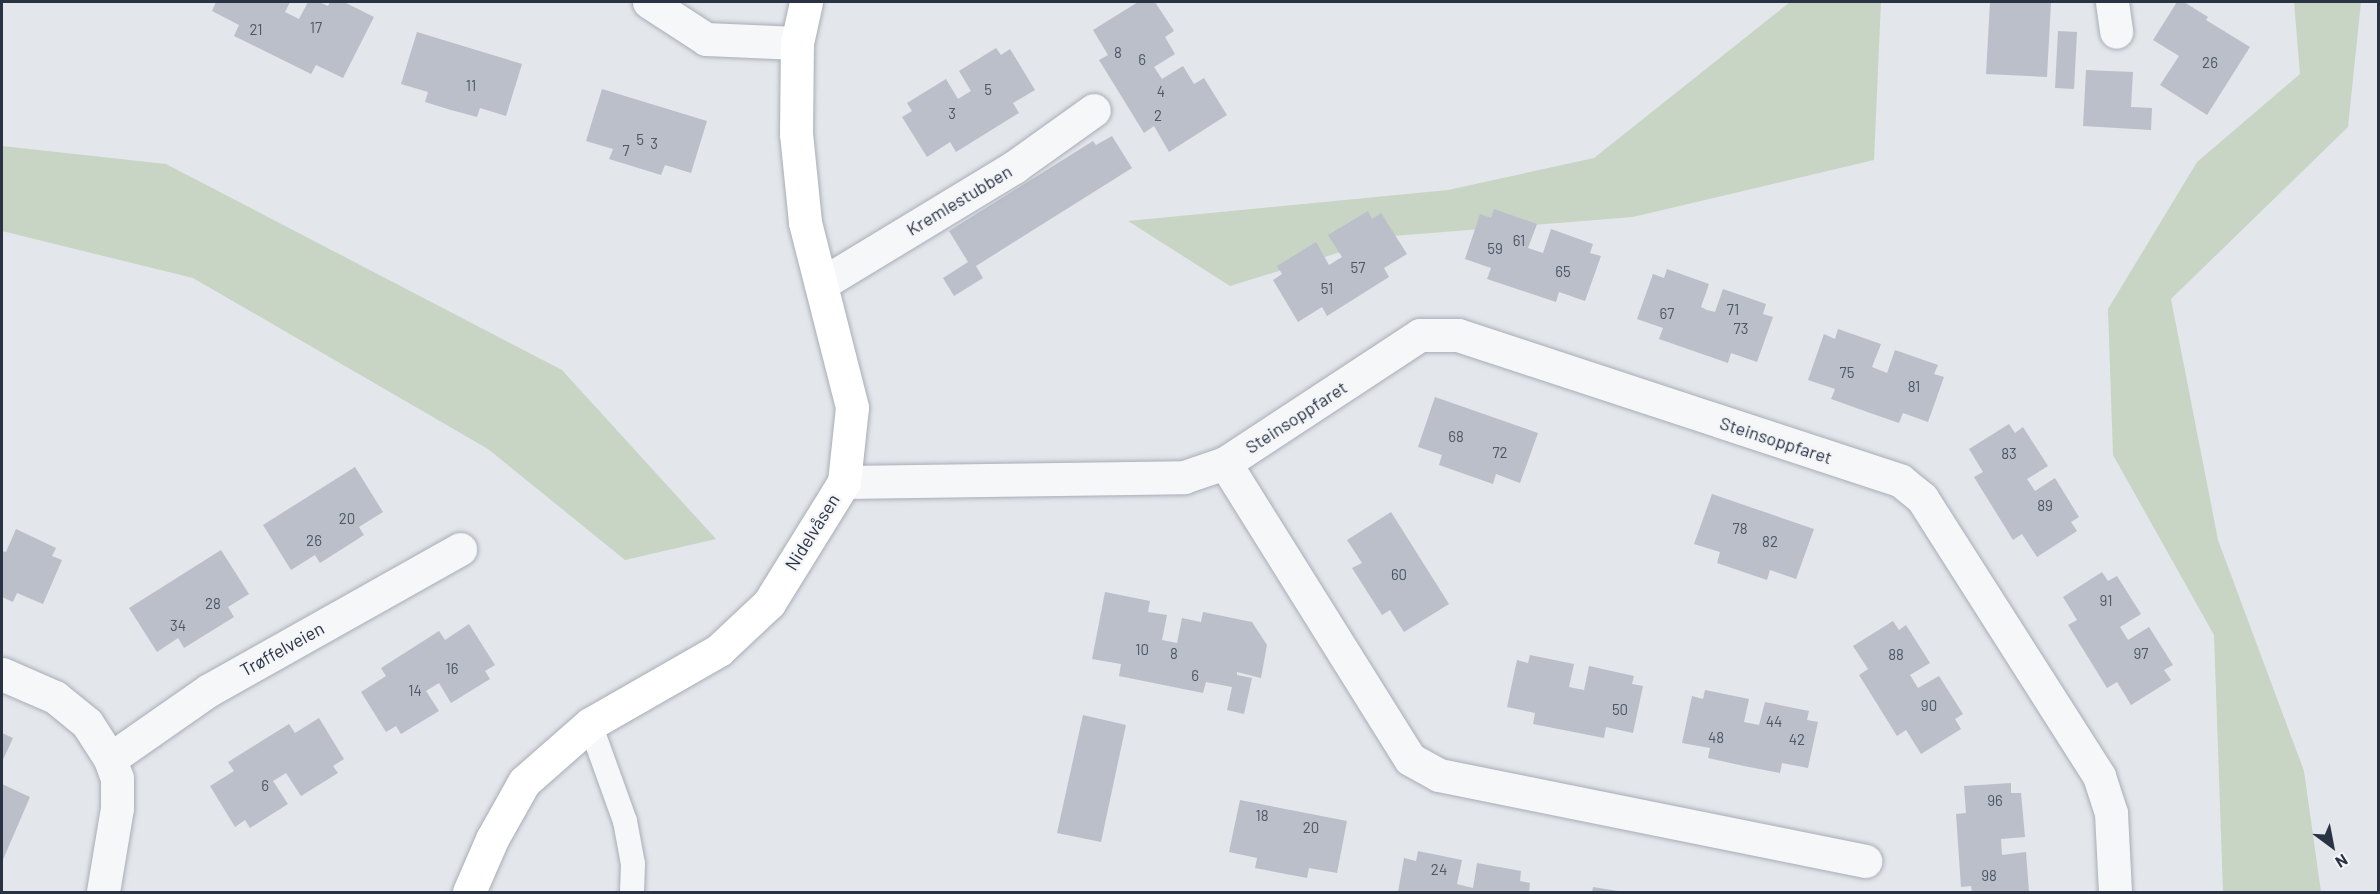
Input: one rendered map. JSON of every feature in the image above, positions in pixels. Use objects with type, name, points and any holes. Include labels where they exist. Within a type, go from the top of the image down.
[{"type":"street","points":[[650,2],[706,39],[797,43]]},
{"type":"street","name":"Nidelvåsen","points":[[469,892],[492,839],[524,782],[590,724],[719,650],[769,603],[844,482],[852,407],[805,222],[796,134],[797,43],[806,2]]},
{"type":"street","name":"Kremlestubben","points":[[821,284],[1014,167],[1094,110]]},
{"type":"street","name":"Steinsoppfaret","points":[[844,482],[1184,477],[1225,463],[1419,335],[1458,335],[1900,482],[1922,498],[2099,776],[2111,813],[2115,892]]},
{"type":"street","name":"Steinsoppfaret","points":[[1225,463],[1410,759],[1439,775],[1865,861]]},
{"type":"street","name":"Trøffelveien","points":[[110,759],[209,690],[460,549]]},
{"type":"street","points":[[2,674],[55,697],[87,723],[110,759],[117,778],[117,808],[103,892]]},
{"type":"lane","points":[[590,724],[626,821],[633,864],[632,892]]},
{"type":"green space","points":[[1790,2],[1881,2],[1874,160],[1633,217],[1393,236],[1230,286],[1128,221],[1448,190],[1594,158]]},
{"type":"green space","points":[[2294,2],[2361,2],[2348,127],[2171,299],[2218,540],[2304,771],[2321,892],[2223,892],[2214,635],[2113,455],[2108,309],[2197,162],[2300,74]]},
{"type":"green space","points":[[2,146],[166,164],[562,370],[716,539],[625,560],[488,449],[193,278],[2,231]]},
{"type":"building","points":[[216,2],[290,2],[285,12],[299,19],[308,2],[319,2],[328,6],[330,2],[344,2],[374,17],[343,78],[316,65],[311,74],[234,36],[239,25],[212,11]]},
{"type":"building","points":[[1138,2],[1155,2],[1174,31],[1165,37],[1175,54],[1154,67],[1162,79],[1183,66],[1194,84],[1204,78],[1227,115],[1169,152],[1154,126],[1144,133],[1099,60],[1108,55],[1093,30]]},
{"type":"building","points":[[1990,2],[2051,2],[2047,77],[1986,74]]},
{"type":"building","points":[[2177,2],[2184,2],[2208,17],[2206,20],[2250,47],[2207,115],[2160,85],[2179,56],[2153,40]]},
{"type":"building","points":[[2058,31],[2077,32],[2074,89],[2055,88]]},
{"type":"building","points":[[417,32],[522,64],[506,116],[480,108],[477,117],[451,110],[425,102],[428,92],[401,84]]},
{"type":"building","points":[[996,48],[1001,55],[1010,49],[1035,90],[1013,103],[1019,113],[956,152],[950,142],[927,157],[902,117],[912,111],[907,103],[946,79],[958,99],[971,91],[959,71]]},
{"type":"building","points":[[2086,70],[2133,72],[2131,107],[2152,108],[2151,130],[2083,126]]},
{"type":"building","points":[[602,89],[707,121],[691,173],[665,165],[661,175],[609,159],[613,149],[586,141]]},
{"type":"building","points":[[1112,136],[1132,168],[976,266],[983,278],[954,296],[943,278],[968,262],[949,231],[1093,141],[1096,145]]},
{"type":"building","points":[[1494,209],[1537,224],[1528,248],[1543,253],[1551,229],[1593,244],[1590,253],[1601,256],[1585,301],[1559,292],[1556,302],[1487,279],[1491,268],[1465,259],[1480,214],[1491,218]]},
{"type":"building","points":[[1368,211],[1372,219],[1381,213],[1407,254],[1384,268],[1389,277],[1327,316],[1322,307],[1298,322],[1273,280],[1282,274],[1277,266],[1316,242],[1329,265],[1342,257],[1328,235]]},
{"type":"building","points":[[1667,269],[1709,284],[1701,307],[1707,310],[1715,312],[1723,289],[1766,304],[1763,314],[1773,317],[1757,362],[1731,353],[1728,363],[1659,339],[1663,328],[1637,319],[1653,274],[1664,278]]},
{"type":"building","points":[[1838,329],[1881,344],[1872,367],[1887,373],[1895,350],[1938,365],[1934,374],[1944,377],[1928,422],[1903,413],[1899,423],[1873,414],[1831,399],[1835,389],[1808,380],[1824,334],[1835,339]]},
{"type":"building","points":[[1435,397],[1538,433],[1520,483],[1496,474],[1493,484],[1439,465],[1442,455],[1418,447]]},
{"type":"building","points":[[2009,424],[2015,433],[2023,427],[2048,466],[2027,479],[2035,491],[2055,478],[2079,517],[2071,522],[2077,531],[2037,557],[2022,534],[2013,540],[1974,477],[1983,472],[1969,449]]},
{"type":"building","points":[[355,467],[383,512],[359,527],[364,535],[320,563],[315,555],[291,570],[263,525]]},
{"type":"building","points":[[1712,494],[1814,529],[1796,579],[1770,570],[1767,580],[1717,563],[1720,552],[1694,544]]},
{"type":"building","points":[[1391,512],[1449,604],[1404,632],[1390,610],[1382,615],[1352,568],[1362,563],[1347,540]]},
{"type":"building","points":[[16,529],[56,548],[52,556],[62,560],[43,604],[17,593],[13,602],[2,597],[2,551],[6,552]]},
{"type":"building","points":[[221,550],[249,594],[228,607],[234,617],[184,648],[178,638],[157,652],[129,608]]},
{"type":"building","points":[[2102,572],[2108,581],[2117,576],[2141,614],[2120,627],[2128,640],[2149,627],[2173,665],[2164,670],[2171,680],[2131,705],[2117,682],[2107,688],[2068,625],[2077,620],[2063,597]]},
{"type":"building","points":[[1105,592],[1150,601],[1148,612],[1167,615],[1162,640],[1177,643],[1182,618],[1201,622],[1203,612],[1252,622],[1267,645],[1261,678],[1237,672],[1237,675],[1252,678],[1244,714],[1227,710],[1232,687],[1206,682],[1203,693],[1119,676],[1121,664],[1092,659]]},
{"type":"building","points":[[1893,621],[1899,630],[1906,625],[1930,663],[1910,675],[1918,688],[1939,676],[1963,714],[1955,719],[1961,729],[1921,754],[1906,730],[1897,736],[1859,675],[1868,669],[1853,646]]},
{"type":"building","points":[[469,624],[495,665],[485,671],[490,679],[451,703],[439,683],[426,691],[439,711],[401,734],[396,726],[386,732],[361,692],[386,676],[381,668],[439,631],[445,640]]},
{"type":"building","points":[[1530,655],[1574,664],[1569,687],[1584,690],[1589,666],[1634,676],[1632,684],[1643,686],[1633,733],[1606,727],[1604,738],[1533,724],[1535,713],[1507,707],[1517,660],[1528,663]]},
{"type":"building","points":[[1705,690],[1749,699],[1744,722],[1759,725],[1765,702],[1809,711],[1807,720],[1818,722],[1808,768],[1782,763],[1780,773],[1744,766],[1708,758],[1710,748],[1682,743],[1692,696],[1703,699]]},
{"type":"building","points":[[1083,715],[1126,725],[1101,842],[1057,833]]},
{"type":"building","points":[[319,718],[344,759],[333,766],[338,773],[301,796],[286,773],[273,781],[288,804],[250,828],[245,820],[235,827],[210,786],[234,771],[228,762],[289,724],[295,733]]},
{"type":"building","points":[[2,733],[13,738],[2,762]]},
{"type":"building","points":[[2011,783],[2011,793],[2021,793],[2025,837],[2001,839],[2002,855],[2026,852],[2029,892],[1972,892],[1971,886],[1961,887],[1956,814],[1966,813],[1964,786]]},
{"type":"building","points":[[2,784],[30,797],[2,862]]},
{"type":"building","points":[[1240,800],[1347,821],[1337,873],[1309,868],[1307,878],[1255,868],[1257,858],[1229,852]]},
{"type":"building","points":[[1418,851],[1462,860],[1457,884],[1473,888],[1477,863],[1521,871],[1520,881],[1530,883],[1529,892],[1398,892],[1404,858],[1416,861]]},
{"type":"building","points":[[1593,887],[1618,891],[1618,892],[1592,892]]}]
